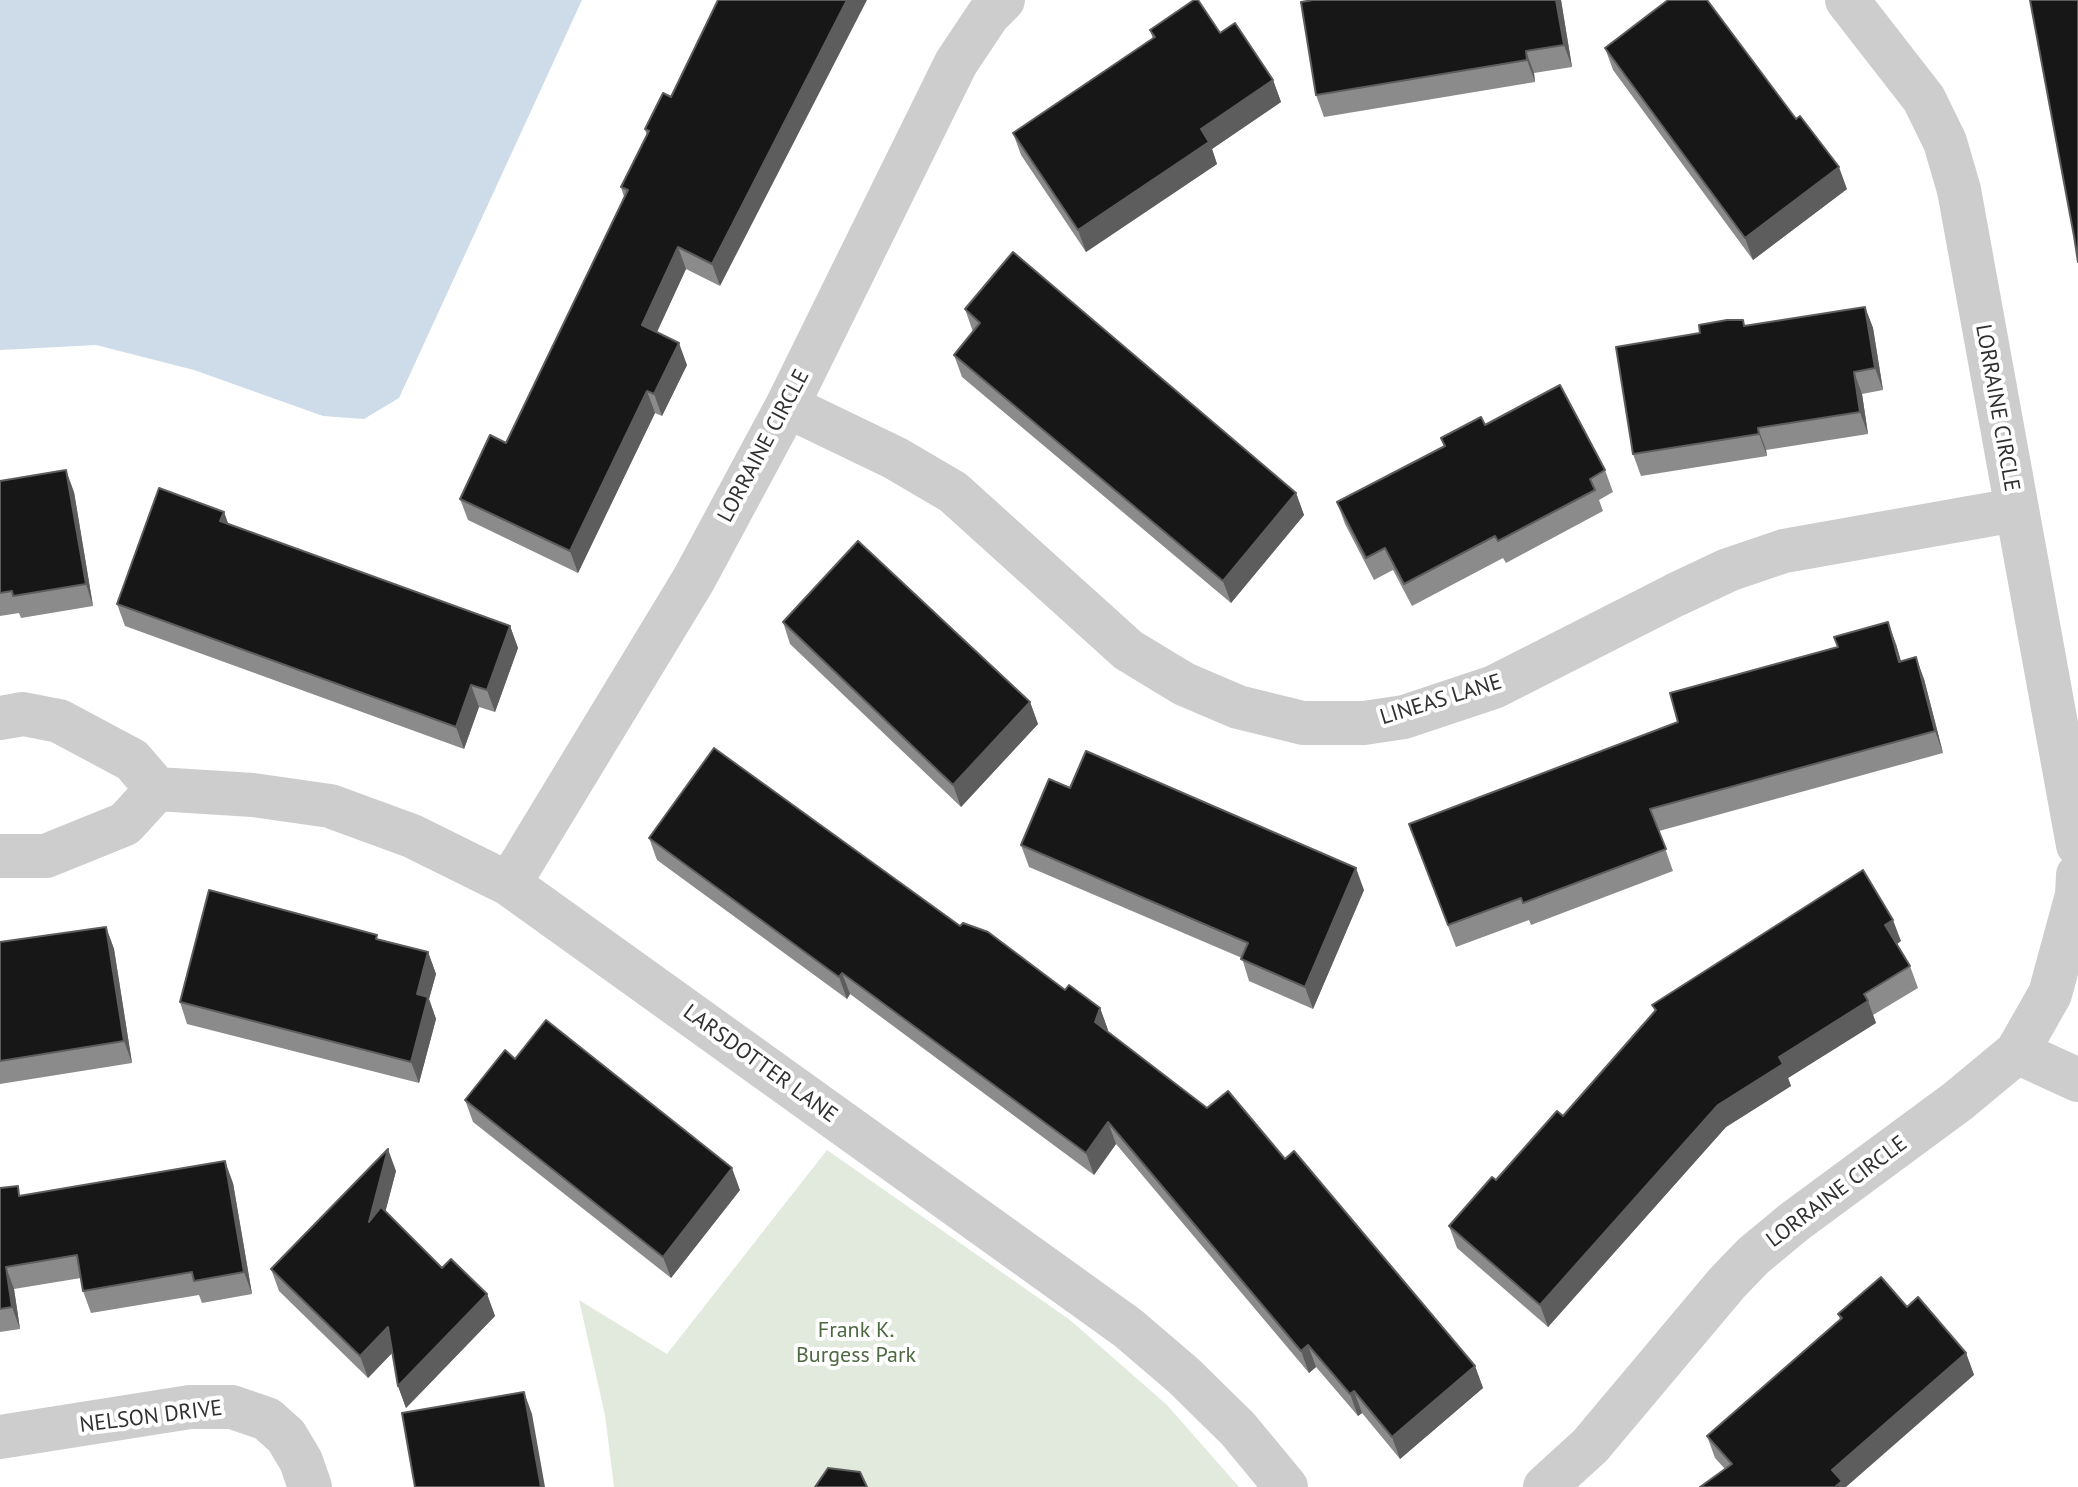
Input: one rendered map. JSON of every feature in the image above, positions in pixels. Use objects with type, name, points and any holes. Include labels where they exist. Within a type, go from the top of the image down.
[{"type":"street","name":"LORRAINE CIRCLE","points":[[509,884],[694,579],[787,406],[956,63],[988,15],[1003,0]]},
{"type":"street","name":"LORRAINE CIRCLE","points":[[1847,0],[1924,99],[1945,142],[1959,190],[2078,845]]},
{"type":"street","name":"LINEAS LANE","points":[[787,406],[895,458],[953,492],[1128,650],[1198,690],[1238,707],[1303,723],[1364,723],[1404,717],[1494,687],[1688,588],[1728,570],[1784,551],[2015,510]]},
{"type":"street","points":[[0,718],[23,714],[59,721],[132,760],[157,789],[125,824],[46,856],[0,856]]},
{"type":"street","name":"LARSDOTTER LANE","points":[[157,789],[253,795],[330,806],[412,836],[509,884],[1128,1328],[1184,1376],[1238,1429],[1286,1487]]},
{"type":"street","name":"LORRAINE CIRCLE","points":[[1545,1487],[1590,1446],[1753,1256],[1958,1101],[2017,1052],[2064,1000],[2078,875]]},
{"type":"street","points":[[2017,1052],[2078,1080]]},
{"type":"street","name":"NELSON DRIVE","points":[[0,1437],[190,1407],[232,1407],[267,1419],[286,1436],[301,1461],[310,1487]]},
{"type":"green space","name":"Frank K. Burgess Park","points":[[827,1150],[1070,1320],[1167,1405],[1239,1487],[614,1487],[605,1415],[579,1300],[667,1354]]},
{"type":"water","points":[[0,0],[582,0],[399,398],[364,419],[323,416],[194,370],[96,345],[0,350]]},
{"type":"building","points":[[718,0],[847,0],[712,264],[678,247],[642,325],[679,343],[654,394],[647,391],[570,551],[460,499],[490,435],[506,443],[628,190],[621,187],[649,131],[645,129],[663,93],[671,97]]},
{"type":"building","points":[[1198,0],[1220,33],[1235,23],[1273,80],[1201,129],[1209,142],[1078,230],[1013,133],[1155,37],[1150,30]]},
{"type":"building","points":[[1556,0],[1564,45],[1526,51],[1527,60],[1316,95],[1301,2]]},
{"type":"building","points":[[1668,0],[1707,0],[1796,119],[1800,116],[1839,167],[1745,238],[1605,48]]},
{"type":"building","points":[[2030,0],[2078,0],[2078,262],[2074,236]]},
{"type":"building","points":[[1013,252],[1296,493],[1223,581],[954,355],[980,323],[965,309]]},
{"type":"building","points":[[1865,307],[1875,368],[1854,372],[1860,412],[1758,428],[1759,434],[1633,454],[1616,347],[1700,333],[1699,325],[1727,320],[1743,320],[1744,326]]},
{"type":"building","points":[[1560,385],[1605,470],[1590,479],[1595,490],[1498,541],[1495,536],[1404,584],[1385,548],[1366,558],[1337,502],[1445,446],[1441,438],[1481,417],[1485,425]]},
{"type":"building","points":[[66,470],[86,584],[13,596],[12,591],[0,593],[0,481]]},
{"type":"building","points":[[159,488],[224,512],[220,521],[510,626],[487,690],[471,685],[456,727],[117,604]]},
{"type":"building","points":[[858,541],[1030,702],[953,785],[783,622]]},
{"type":"building","points":[[1888,622],[1899,662],[1916,657],[1935,731],[1650,809],[1666,849],[1523,903],[1521,898],[1448,925],[1409,824],[1678,722],[1670,693],[1838,647],[1834,637]]},
{"type":"building","points":[[714,748],[960,926],[963,923],[988,932],[1065,990],[1069,985],[1100,1008],[1095,1022],[1207,1108],[1228,1091],[1285,1159],[1294,1151],[1475,1366],[1392,1437],[1354,1391],[1350,1394],[1308,1345],[1301,1351],[1108,1122],[1086,1153],[842,973],[839,977],[649,838]]},
{"type":"building","points":[[1086,751],[1356,868],[1305,987],[1241,959],[1248,943],[1021,845],[1049,779],[1070,788]]},
{"type":"building","points":[[1863,870],[1893,920],[1885,925],[1910,966],[1864,994],[1868,1001],[1779,1057],[1783,1064],[1718,1105],[1540,1305],[1449,1226],[1492,1177],[1496,1180],[1557,1111],[1563,1116],[1656,1010],[1652,1005]]},
{"type":"building","points":[[209,890],[377,935],[376,939],[428,952],[417,994],[428,997],[411,1062],[180,1002]]},
{"type":"building","points":[[106,927],[124,1041],[0,1061],[0,942]]},
{"type":"building","points":[[546,1020],[732,1168],[663,1257],[465,1100],[505,1050],[515,1059]]},
{"type":"building","points":[[388,1149],[369,1222],[381,1207],[442,1268],[451,1259],[487,1294],[398,1386],[388,1327],[360,1356],[271,1269]]},
{"type":"building","points":[[225,1161],[244,1272],[194,1281],[192,1272],[83,1291],[77,1255],[6,1267],[12,1307],[0,1309],[0,1188],[18,1186],[19,1196]]},
{"type":"building","points":[[1881,1277],[1907,1307],[1918,1297],[1966,1353],[1832,1470],[1842,1481],[1835,1487],[1700,1487],[1732,1464],[1707,1436],[1842,1318],[1838,1314]]},
{"type":"building","points":[[524,1392],[541,1487],[415,1487],[402,1413]]},
{"type":"building","points":[[828,1468],[860,1472],[867,1487],[815,1487]]}]
